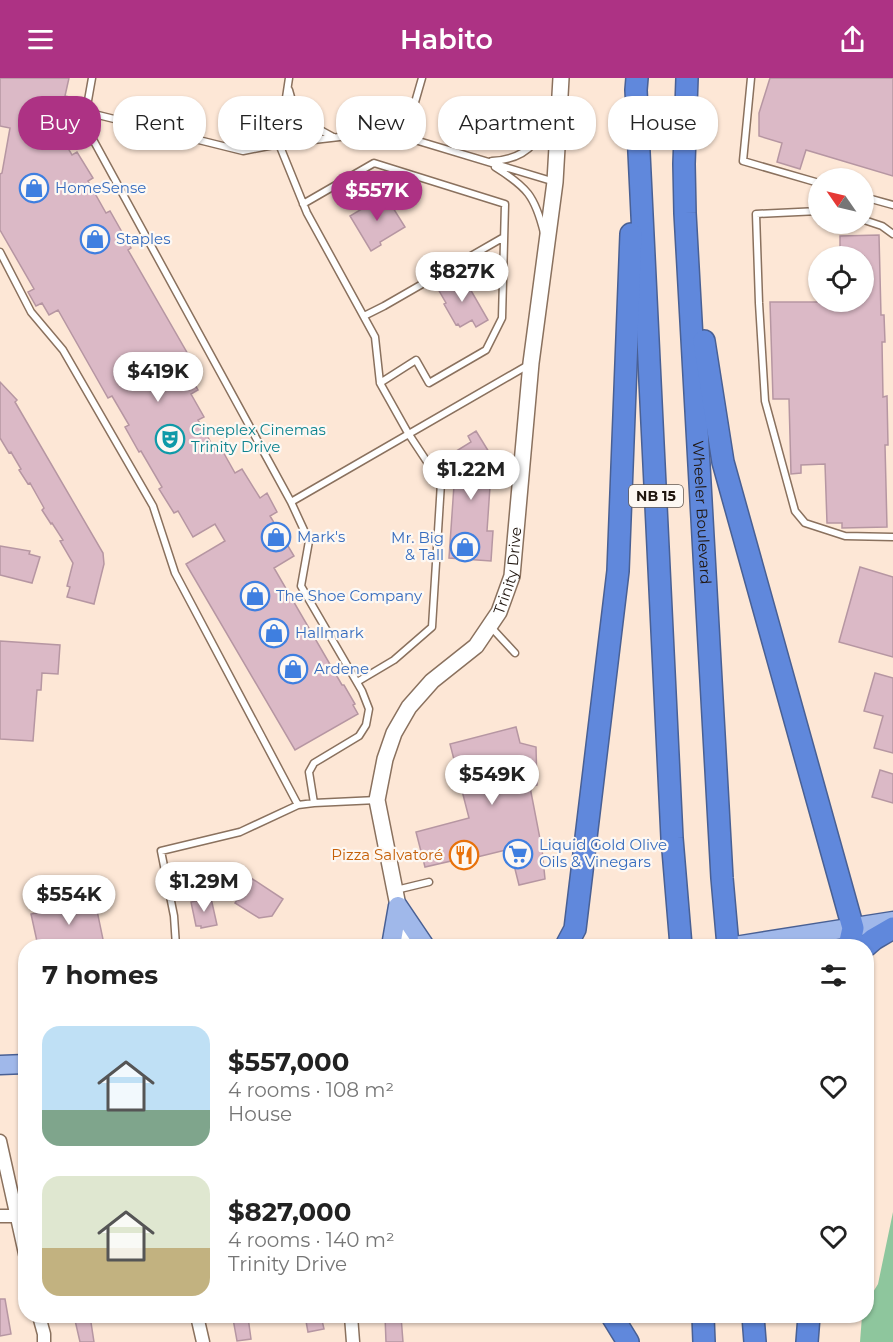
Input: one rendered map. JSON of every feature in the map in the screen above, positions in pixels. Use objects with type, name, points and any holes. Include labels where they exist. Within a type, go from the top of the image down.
[{"type":"highway","name":"Wheeler Boulevard","points":[[687,78],[685,213],[728,939]]},
{"type":"highway","points":[[570,939],[575,929],[618,571],[637,84]]},
{"type":"highway","name":"NB 15","points":[[637,84],[672,838],[681,939]]},
{"type":"highway","points":[[685,213],[723,462],[851,937]]},
{"type":"highway","points":[[874,939],[893,928]]},
{"type":"highway","points":[[616,1323],[628,1342]]},
{"type":"highway","points":[[704,1323],[705,1342]]},
{"type":"highway","points":[[753,1323],[754,1342]]},
{"type":"highway","points":[[807,1342],[808,1323]]},
{"type":"main road","points":[[393,939],[397,898]]},
{"type":"main road","points":[[397,898],[421,939]]},
{"type":"main road","points":[[825,939],[851,937],[893,921]]},
{"type":"main road","points":[[0,1065],[18,1064]]},
{"type":"street","name":"Trinity Drive","points":[[405,939],[377,800],[385,759],[394,733],[409,707],[432,681],[476,646],[499,612],[512,576],[531,363],[555,182],[561,79]]},
{"type":"street","points":[[0,1141],[18,1208]]},
{"type":"street","points":[[0,1216],[18,1216]]},
{"type":"street","points":[[41,1323],[44,1342]]},
{"type":"street","points":[[199,1323],[203,1342]]},
{"type":"street","points":[[352,1323],[353,1342]]},
{"type":"lane","points":[[89,96],[92,78]]},
{"type":"lane","points":[[418,96],[423,78]]},
{"type":"lane","points":[[751,78],[743,161],[808,180]]},
{"type":"lane","points":[[487,162],[517,158],[526,152],[547,118],[561,79]]},
{"type":"lane","points":[[288,81],[291,98],[303,117],[314,127],[334,137]]},
{"type":"lane","points":[[286,96],[288,81]]},
{"type":"lane","points":[[324,138],[334,137]]},
{"type":"lane","points":[[426,143],[555,182]]},
{"type":"lane","points":[[99,150],[291,502],[309,541],[301,586],[362,691],[369,709],[366,725],[359,736],[314,763],[309,772],[314,803]]},
{"type":"lane","points":[[281,150],[307,213],[375,337],[380,383],[408,433],[441,483],[432,627],[394,660],[357,682]]},
{"type":"lane","points":[[487,162],[526,190],[536,205],[547,246]]},
{"type":"lane","points":[[303,204],[374,163],[505,204],[502,318],[486,350],[429,383],[416,360],[380,383]]},
{"type":"lane","points":[[874,200],[893,205]]},
{"type":"lane","points":[[808,212],[756,214],[765,400],[795,511],[805,523],[845,536],[893,537]]},
{"type":"lane","points":[[874,223],[893,234],[893,243]]},
{"type":"lane","points":[[364,316],[504,237]]},
{"type":"lane","points":[[0,252],[31,312],[63,350],[153,506],[175,573],[298,805]]},
{"type":"lane","points":[[291,502],[531,363]]},
{"type":"lane","points":[[490,626],[515,653]]},
{"type":"lane","points":[[176,939],[174,916],[161,851],[240,832],[298,805],[377,800]]},
{"type":"lane","points":[[397,898],[429,882]]},
{"type":"green space","points":[[893,1212],[893,1342],[860,1342],[861,1323],[874,1323],[874,1291],[878,1284]]},
{"type":"building","points":[[0,78],[69,78],[65,96],[18,96],[18,150],[69,150],[72,155],[77,152],[93,178],[88,181],[106,213],[110,211],[131,248],[128,250],[189,356],[181,360],[198,390],[191,394],[204,417],[198,420],[217,453],[222,450],[235,473],[242,469],[260,498],[267,493],[277,512],[270,516],[294,556],[274,568],[355,704],[353,705],[358,714],[295,750],[186,564],[225,541],[215,524],[193,537],[178,511],[174,513],[159,489],[162,487],[125,427],[129,425],[112,396],[108,398],[58,310],[49,315],[42,303],[36,306],[28,292],[34,289],[0,230],[0,174],[10,128],[0,126]]},
{"type":"building","points":[[770,78],[893,78],[893,176],[874,170],[874,168],[866,168],[806,150],[800,169],[777,162],[782,143],[759,136],[759,113]]},
{"type":"building","points":[[385,195],[405,227],[380,242],[381,245],[371,251],[350,216]]},
{"type":"building","points":[[879,235],[881,315],[884,315],[885,342],[882,342],[883,397],[887,396],[888,445],[885,445],[887,527],[842,528],[842,523],[827,523],[825,464],[801,465],[801,473],[791,474],[789,399],[773,399],[770,302],[808,302],[808,312],[874,312],[874,246],[840,246],[840,236]]},
{"type":"building","points":[[462,275],[488,320],[476,327],[472,320],[460,327],[456,325],[438,289]]},
{"type":"building","points":[[0,382],[17,400],[15,402],[103,553],[104,564],[94,604],[67,597],[70,587],[67,586],[73,563],[60,541],[63,540],[42,510],[44,508],[30,483],[28,484],[11,452],[9,453],[0,438]]},
{"type":"building","points":[[476,431],[492,457],[487,531],[493,531],[491,561],[449,558],[454,485],[443,467],[445,458],[471,442],[468,436]]},
{"type":"building","points":[[0,546],[30,551],[29,554],[40,557],[32,583],[0,575]]},
{"type":"building","points":[[860,567],[893,577],[893,657],[839,642]]},
{"type":"building","points":[[0,641],[60,645],[58,674],[42,673],[41,690],[37,690],[33,741],[0,739]]},
{"type":"building","points":[[875,673],[893,678],[893,753],[874,748],[883,716],[864,711]]},
{"type":"building","points":[[516,727],[520,743],[536,747],[537,785],[530,787],[542,849],[545,879],[519,885],[510,849],[425,867],[416,832],[469,818],[450,744]]},
{"type":"building","points":[[880,770],[893,774],[893,803],[872,797]]},
{"type":"building","points":[[251,878],[283,899],[272,916],[259,918],[235,903]]},
{"type":"building","points":[[211,898],[217,925],[201,928],[201,926],[196,926],[191,902]]},
{"type":"building","points":[[95,901],[103,939],[36,939],[31,914]]},
{"type":"building","points":[[0,1299],[5,1299],[11,1334],[0,1336]]},
{"type":"building","points":[[76,1323],[91,1323],[94,1342],[80,1342]]},
{"type":"building","points":[[234,1323],[249,1323],[251,1339],[237,1341]]},
{"type":"building","points":[[306,1323],[323,1323],[324,1329],[308,1332]]},
{"type":"building","points":[[385,1323],[402,1323],[403,1342],[386,1342]]},
{"type":"place","name":"HomeSense","points":[[34,188]]},
{"type":"place","name":"Staples","points":[[95,239]]},
{"type":"place","name":"Cineplex Cinemas Trinity Drive","points":[[170,439]]},
{"type":"place","name":"Mark's","points":[[276,537]]},
{"type":"place","name":"Mr. Big & Tall","points":[[465,547]]},
{"type":"place","name":"The Shoe Company","points":[[255,596]]},
{"type":"place","name":"Hallmark","points":[[274,633]]},
{"type":"place","name":"Ardene","points":[[293,669]]},
{"type":"place","name":"Liquid Gold Olive Oils & Vinegars","points":[[518,854]]},
{"type":"place","name":"Pizza Salvatoré","points":[[464,855]]}]
